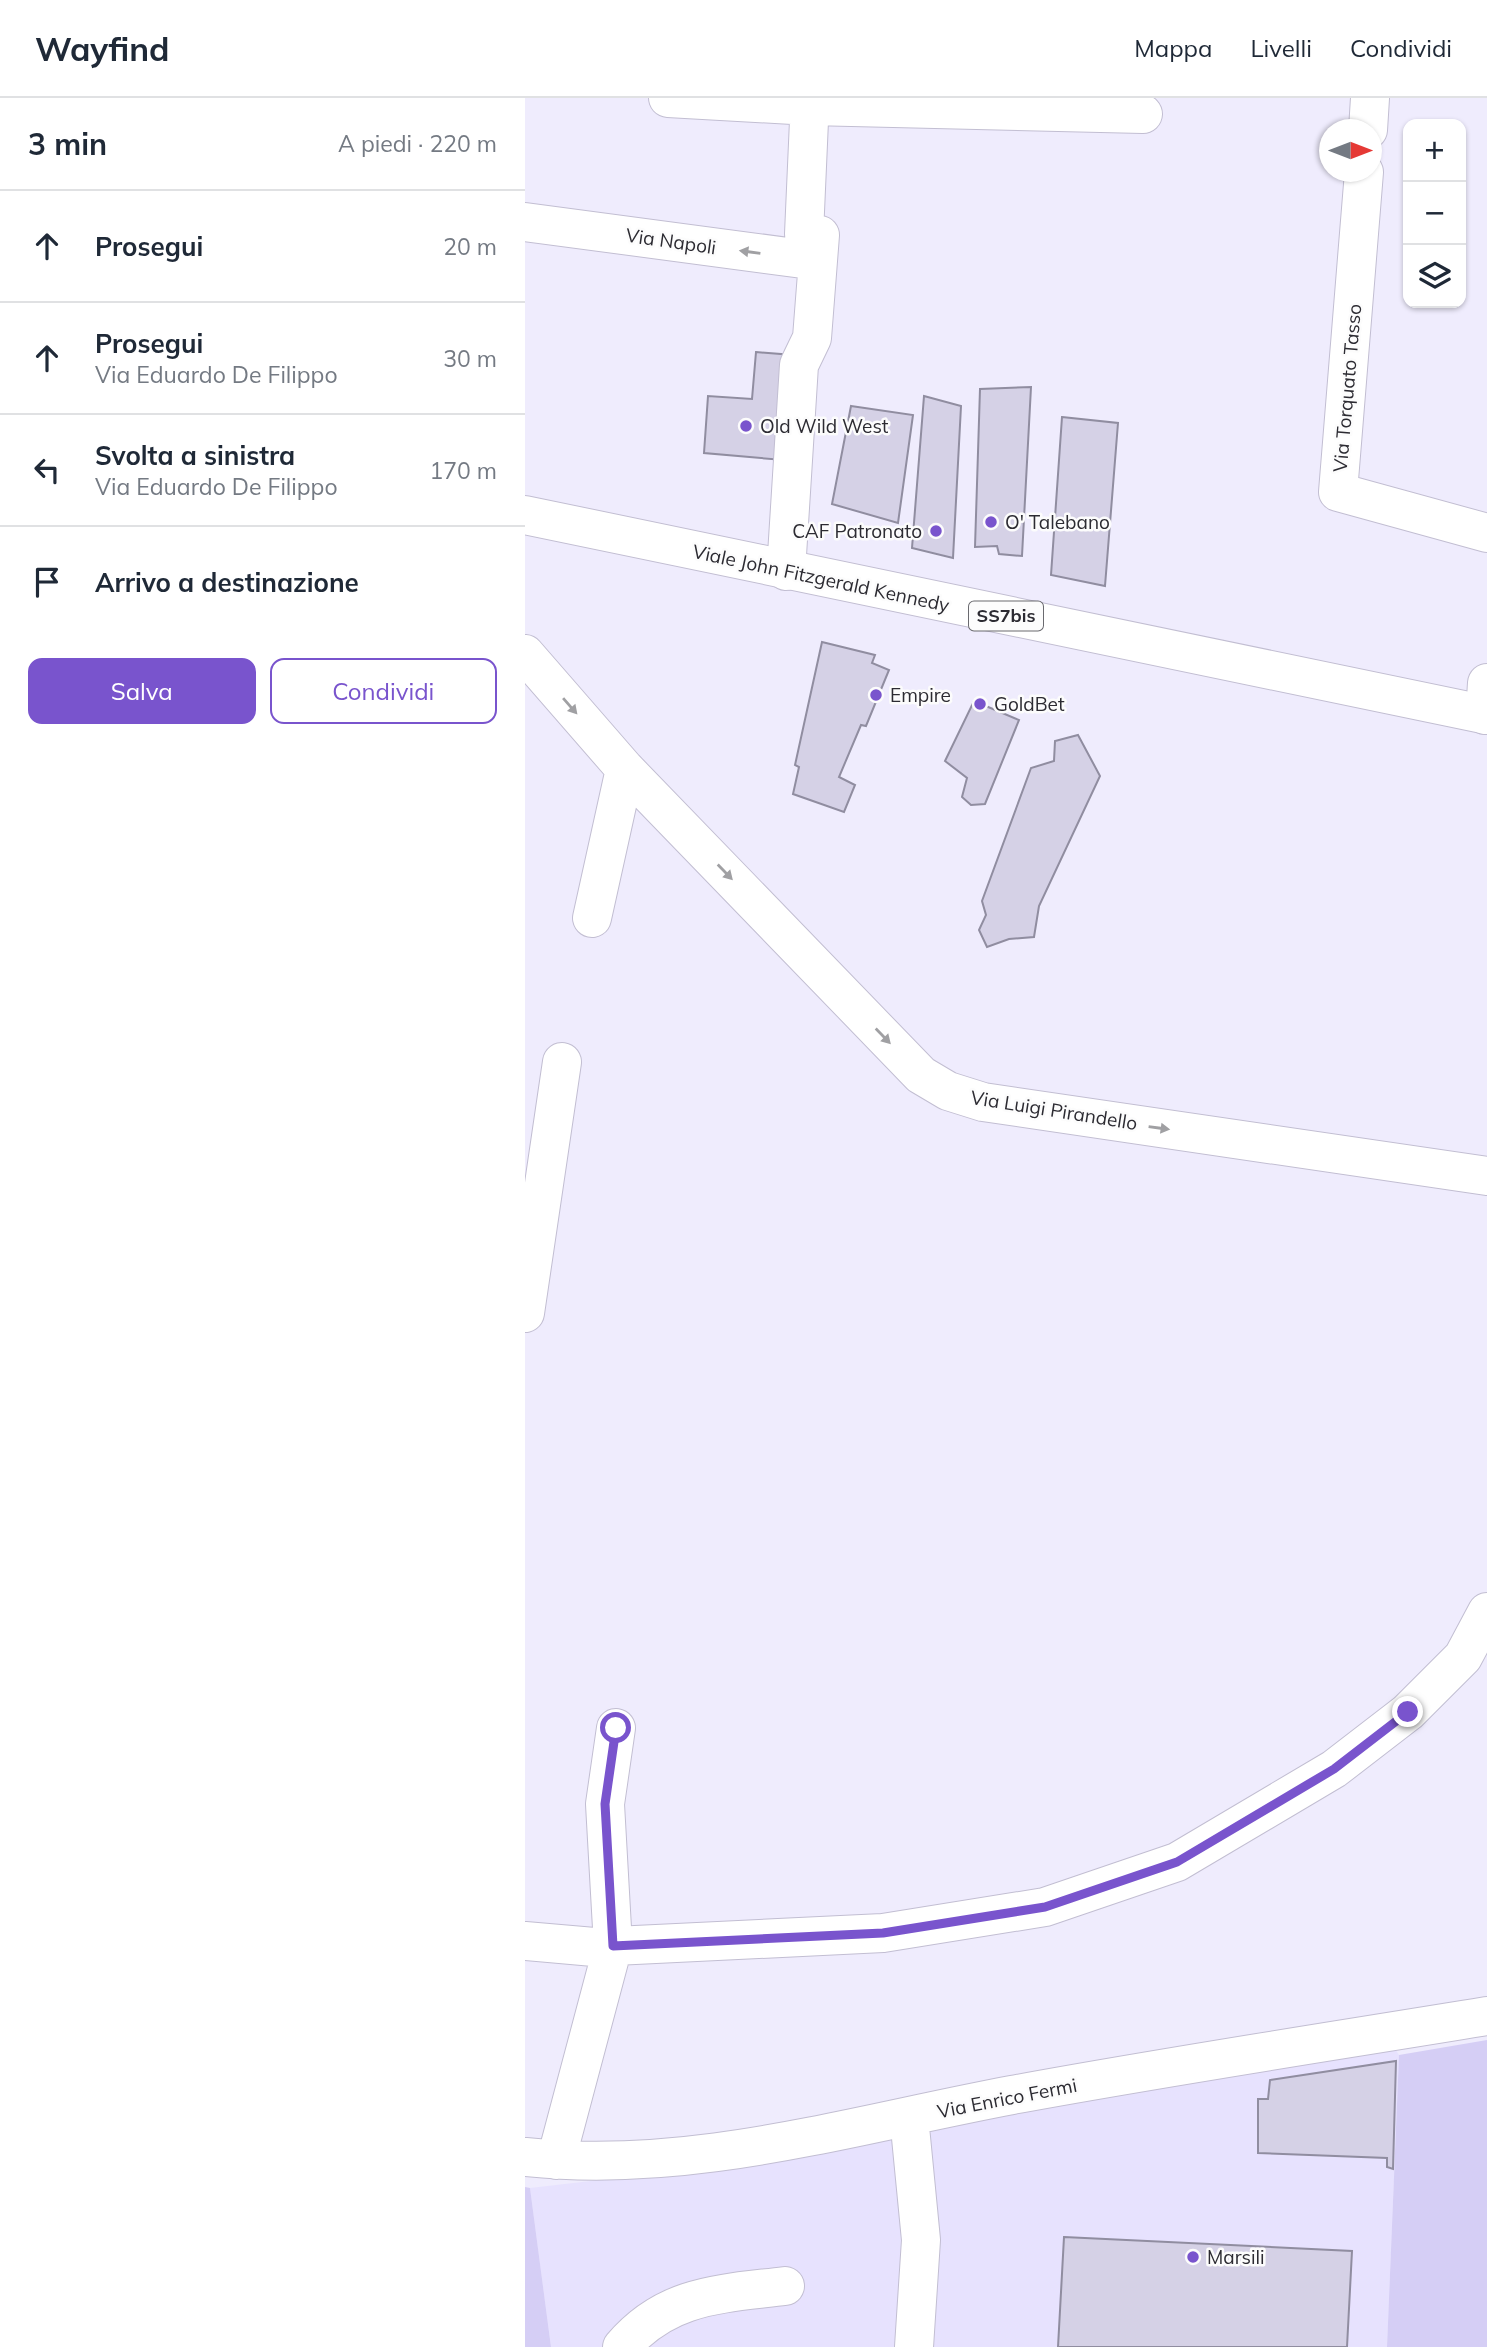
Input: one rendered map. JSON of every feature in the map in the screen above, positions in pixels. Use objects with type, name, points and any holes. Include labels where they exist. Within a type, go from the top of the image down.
[{"type":"street","points":[[668,98],[1143,114]]},
{"type":"street","points":[[1369,119],[1370,98]]},
{"type":"street","points":[[786,571],[799,365],[812,338],[820,235],[804,234],[810,102]]},
{"type":"street","name":"Via Torquato Tasso","points":[[1363,182],[1338,492],[1487,533]]},
{"type":"street","name":"Via Napoli","points":[[525,222],[818,261]]},
{"type":"street","name":"Viale John Fitzgerald Kennedy","points":[[525,515],[786,571],[1486,704]]},
{"type":"street","name":"Via Luigi Pirandello","points":[[525,654],[625,769],[921,1075],[947,1091],[983,1102],[1487,1176]]},
{"type":"street","points":[[592,918],[625,769]]},
{"type":"street","points":[[525,1313],[529,1250],[562,1062]]},
{"type":"street","points":[[525,1941],[613,1946],[883,1933],[1058,1903],[1177,1862],[1334,1769],[1475,1658],[1487,1612]]},
{"type":"street","points":[[541,2159],[613,1946],[605,1804],[616,1728]]},
{"type":"street","name":"Via Enrico Fermi","points":[[541,2159],[629,2160],[786,2142],[1010,2095],[1487,2016]]},
{"type":"street","points":[[909,2117],[921,2240],[914,2347]]},
{"type":"street","points":[[622,2347],[642,2324],[696,2297],[785,2286]]},
{"type":"shaded area","points":[[1487,2040],[1487,2347],[1387,2347],[1399,2055]]},
{"type":"shaded area","points":[[1391,2042],[1399,2055],[1387,2347],[551,2347],[530,2188],[789,2158]]},
{"type":"shaded area","points":[[525,2187],[530,2188],[551,2347],[525,2347]]},
{"type":"building","name":"Old Wild West","points":[[756,352],[793,355],[783,460],[704,453],[708,396],[752,399]]},
{"type":"building","points":[[1031,387],[1022,556],[999,554],[997,546],[975,547],[980,389]]},
{"type":"building","points":[[924,396],[961,406],[953,558],[912,548]]},
{"type":"building","points":[[851,406],[913,415],[898,523],[832,504]]},
{"type":"building","points":[[1062,417],[1118,423],[1105,586],[1051,575]]},
{"type":"building","points":[[822,642],[875,655],[872,663],[889,670],[866,726],[861,725],[839,777],[855,785],[844,812],[793,794],[799,767],[795,765]]},
{"type":"building","points":[[974,701],[1019,720],[985,804],[971,805],[962,797],[967,778],[945,761]]},
{"type":"building","points":[[1078,735],[1100,776],[1039,906],[1034,937],[1009,939],[987,947],[979,930],[986,915],[982,901],[1031,768],[1054,761],[1055,741]]},
{"type":"building","points":[[1396,2061],[1393,2169],[1387,2167],[1387,2158],[1258,2153],[1258,2099],[1268,2099],[1270,2080]]},
{"type":"building","points":[[1064,2237],[1352,2251],[1347,2347],[1058,2347]]},
{"type":"place","name":"Old Wild West","points":[[746,426]]},
{"type":"place","name":"O' Talebano","points":[[991,522]]},
{"type":"place","name":"CAF Patronato","points":[[936,531]]},
{"type":"place","name":"Empire","points":[[876,695]]},
{"type":"place","name":"GoldBet","points":[[980,704]]},
{"type":"place","name":"Marsili","points":[[1193,2257]]},
{"type":"route","points":[[616,1728],[605,1804],[613,1946],[883,1933],[1045,1907],[1177,1862],[1334,1769],[1408,1712]]}]
